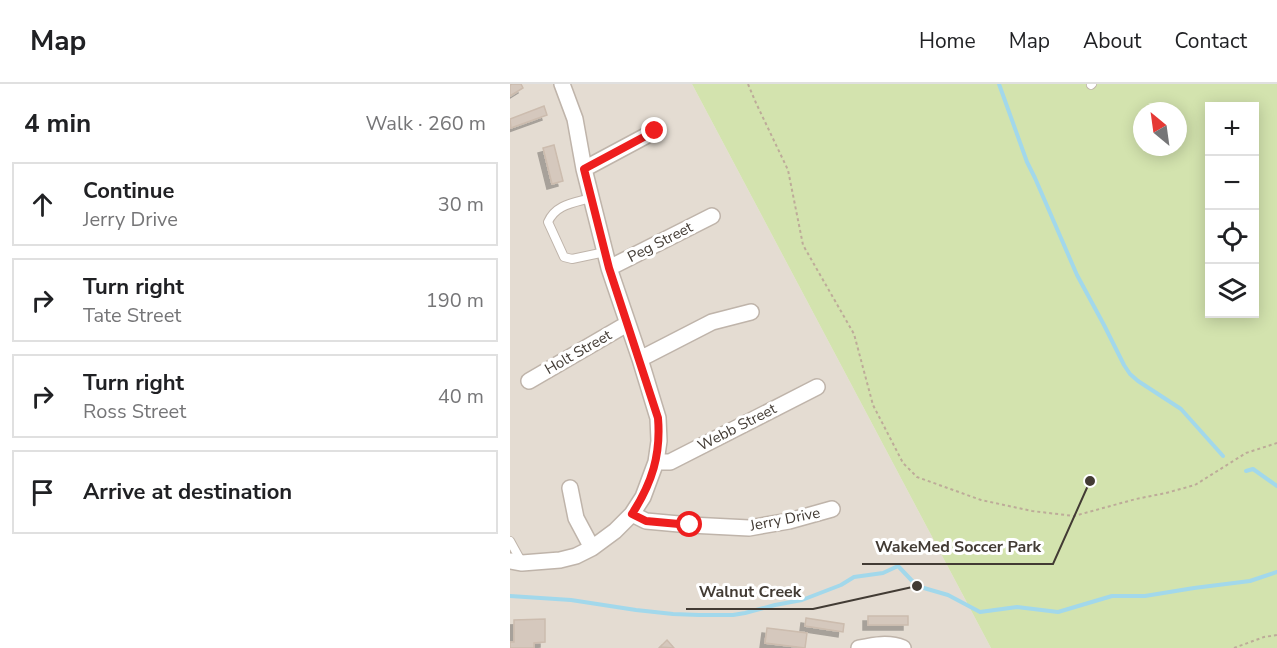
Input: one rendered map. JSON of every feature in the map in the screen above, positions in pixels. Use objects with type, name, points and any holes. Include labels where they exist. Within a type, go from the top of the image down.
[{"type":"street","points":[[516,562],[560,560],[576,556],[592,548],[615,531],[632,514],[643,497],[656,462],[659,441],[658,418],[609,268],[584,169],[575,119],[562,84]]},
{"type":"street","points":[[584,169],[655,131]]},
{"type":"street","name":"Peg Street","points":[[609,268],[712,216]]},
{"type":"street","points":[[640,359],[712,322],[751,312]]},
{"type":"street","name":"Holt Street","points":[[529,381],[627,324]]},
{"type":"street","name":"Webb Street","points":[[656,462],[670,462],[817,387]]},
{"type":"street","points":[[570,489],[576,518],[592,548]]},
{"type":"street","name":"Jerry Drive","points":[[632,514],[646,521],[749,528],[789,521],[832,509]]},
{"type":"street","points":[[859,648],[890,644],[903,648]]},
{"type":"lane","points":[[591,198],[561,206],[551,214],[548,222],[564,257],[572,259],[605,252]]},
{"type":"lane","points":[[510,542],[516,562]]},
{"type":"path","points":[[748,84],[788,170],[803,245],[854,334],[873,405],[903,464],[917,477],[981,500],[1032,511],[1074,516],[1195,485],[1246,453],[1277,443]]},
{"type":"path","points":[[1234,648],[1264,636],[1277,635]]},
{"type":"shaded area","points":[[510,84],[692,84],[991,648],[510,648]]},
{"type":"green space","points":[[692,84],[1277,84],[1277,648],[991,648]]},
{"type":"building","points":[[521,84],[523,88],[510,96],[510,85]]},
{"type":"building","points":[[544,106],[547,115],[511,128],[510,119]]},
{"type":"building","points":[[554,145],[563,181],[552,184],[543,148]]},
{"type":"building","points":[[868,616],[908,616],[908,625],[868,625]]},
{"type":"building","points":[[806,618],[844,624],[843,632],[805,626]]},
{"type":"building","points":[[545,619],[545,642],[534,643],[534,648],[510,648],[510,642],[514,642],[514,620]]},
{"type":"building","points":[[767,628],[807,633],[805,648],[765,643]]},
{"type":"building","points":[[667,640],[674,648],[660,647]]},
{"type":"waterway","points":[[999,84],[1027,162],[1077,275],[1124,365],[1138,381],[1181,409],[1223,456]]},
{"type":"waterway","points":[[1246,471],[1253,469],[1277,486]]},
{"type":"waterway","points":[[510,596],[571,600],[673,614],[733,615],[802,600],[841,585],[854,577],[883,573],[898,566],[917,586],[948,595],[980,612],[1017,607],[1058,612],[1112,596],[1145,596],[1250,581],[1277,572]]},
{"type":"place","name":"WakeMed Soccer Park","points":[[1090,481]]},
{"type":"place","name":"Walnut Creek","points":[[917,586]]},
{"type":"route","points":[[655,131],[584,169],[609,268],[658,418],[659,441],[656,462],[643,497],[632,514],[646,521],[690,525]]}]
